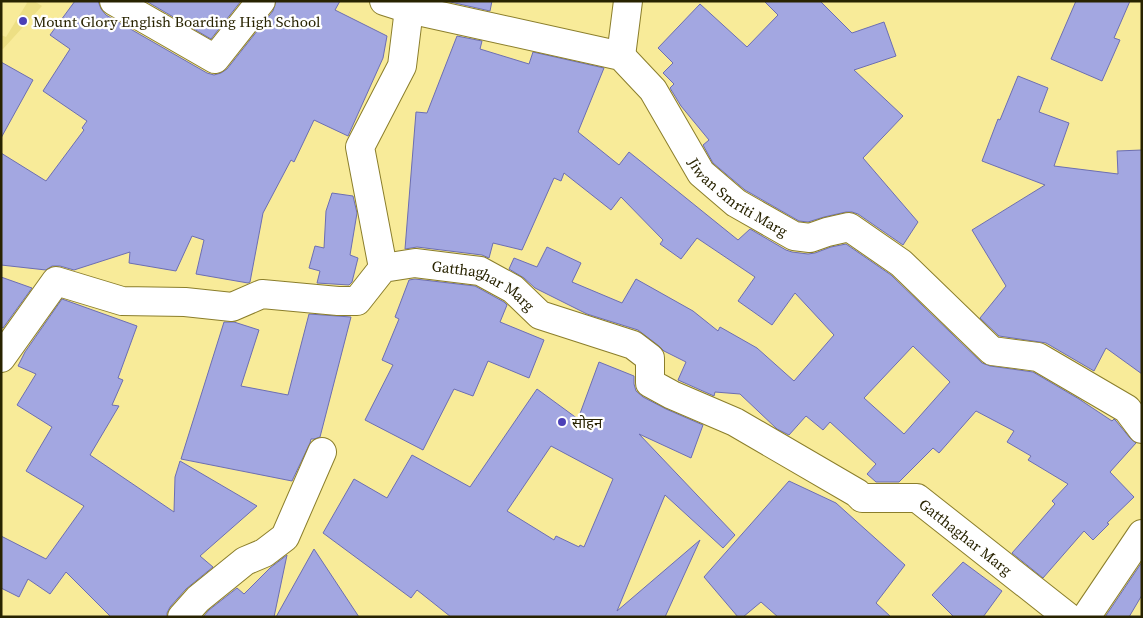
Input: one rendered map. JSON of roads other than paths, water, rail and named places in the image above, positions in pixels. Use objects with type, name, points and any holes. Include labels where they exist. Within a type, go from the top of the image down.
[{"type":"street","points":[[114,1],[215,60],[261,1]]},
{"type":"street","points":[[1,358],[56,281],[122,301],[185,302],[232,306],[262,294],[338,302],[357,301],[383,268],[360,147],[402,66],[397,5],[621,56],[628,1]]},
{"type":"street","name":"Jiwan Smriti Marg","points":[[621,56],[653,90],[701,173],[736,203],[794,236],[810,238],[849,227],[901,263],[992,351],[1038,357],[1126,409],[1142,429]]},
{"type":"street","name":"Gatthaghar Marg","points":[[383,268],[415,263],[480,271],[513,289],[540,315],[633,345],[650,358],[650,383],[672,395],[734,422],[862,498],[918,498],[1068,617]]},
{"type":"street","points":[[182,617],[198,599],[245,561],[264,552],[285,537],[322,452]]},
{"type":"street","points":[[1086,617],[1142,534]]},
{"type":"place","name":"Mount Glory English Boarding High School","points":[[23,21]]},
{"type":"place","name":"सोहन","points":[[562,422]]}]
